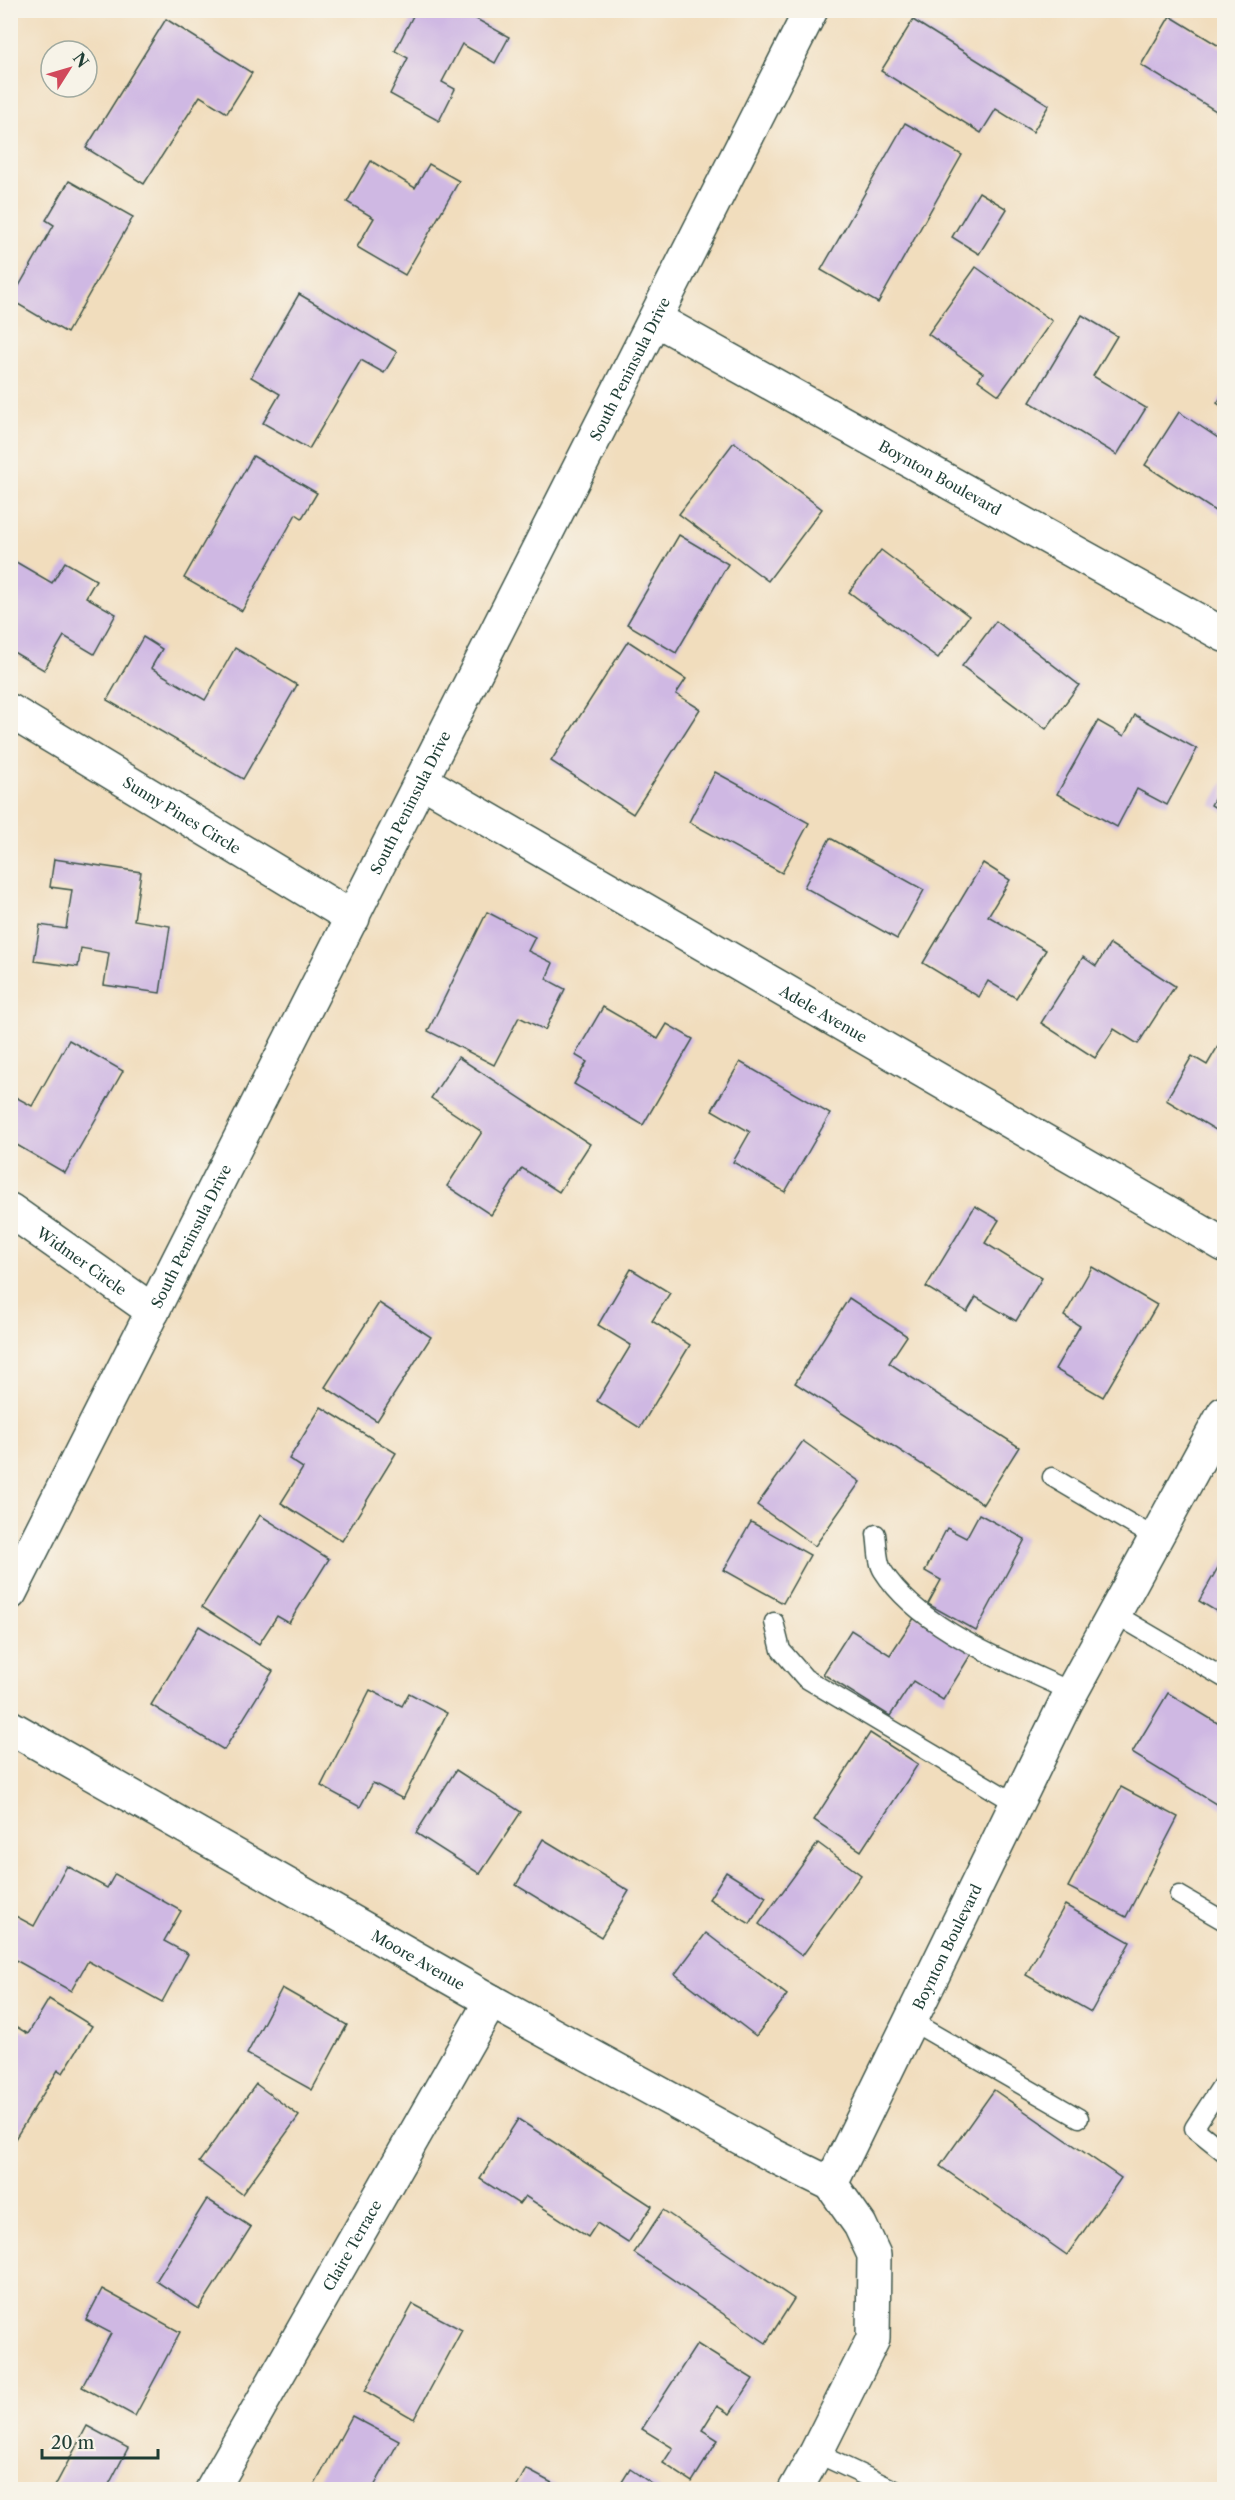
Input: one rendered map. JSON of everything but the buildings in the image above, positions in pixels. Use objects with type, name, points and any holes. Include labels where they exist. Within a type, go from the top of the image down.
[{"type":"street","name":"South Peninsula Drive","points":[[10,1593],[657,320],[811,10]]},
{"type":"street","name":"Boynton Boulevard","points":[[657,320],[1224,635]]},
{"type":"street","name":"Sunny Pines Circle","points":[[10,711],[353,918]]},
{"type":"street","name":"Adele Avenue","points":[[422,781],[1224,1245]]},
{"type":"street","name":"Widmer Circle","points":[[10,1210],[153,1311]]},
{"type":"street","name":"Boynton Boulevard","points":[[831,2184],[1072,1692],[1223,1420]]},
{"type":"street","name":"Moore Avenue","points":[[10,1727],[491,2001],[774,2156],[831,2184]]},
{"type":"street","name":"Claire Terrace","points":[[212,2490],[491,2001]]},
{"type":"street","points":[[795,2490],[873,2339],[874,2255],[860,2225],[831,2184]]},
{"type":"lane","points":[[1052,1477],[1157,1539]]},
{"type":"lane","points":[[876,1534],[881,1569],[905,1598],[965,1642],[1072,1692]]},
{"type":"lane","points":[[1115,1614],[1224,1678]]},
{"type":"lane","points":[[774,1622],[781,1650],[805,1678],[1017,1804]]},
{"type":"lane","points":[[1179,1895],[1224,1921]]},
{"type":"lane","points":[[910,2021],[1079,2118]]},
{"type":"lane","points":[[1224,2082],[1194,2128],[1224,2152]]},
{"type":"lane","points":[[816,2453],[895,2490]]}]
